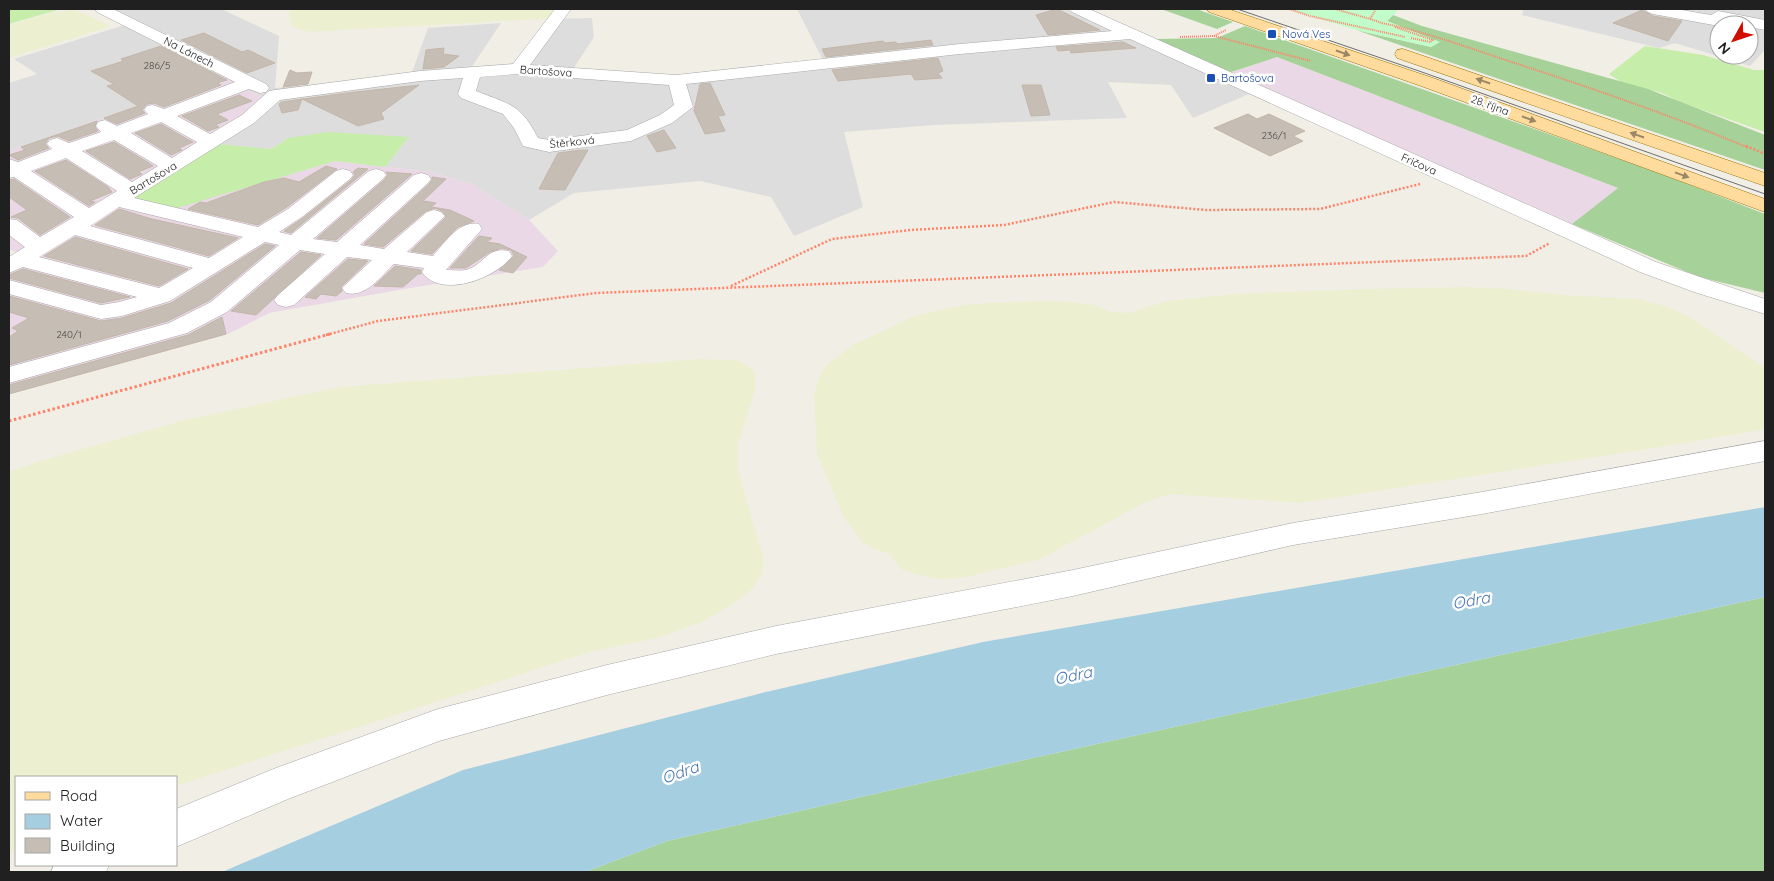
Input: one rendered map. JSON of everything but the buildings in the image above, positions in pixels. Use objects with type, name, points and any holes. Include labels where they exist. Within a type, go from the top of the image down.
[{"type":"main road","name":"28. října","points":[[1214,9],[1510,112],[1765,206]]},
{"type":"main road","name":"28. října","points":[[1384,48],[1765,180]]},
{"type":"street","name":"Na Lánech","points":[[102,9],[275,96]]},
{"type":"street","points":[[518,69],[563,9]]},
{"type":"street","name":"Fričova","points":[[1077,9],[1648,268],[1765,306]]},
{"type":"street","points":[[1653,9],[1709,20]]},
{"type":"street","points":[[1683,9],[1765,25]]},
{"type":"street","name":"Bartošova","points":[[22,257],[248,119],[275,96],[420,76],[518,69],[676,80],[960,49],[1132,34]]},
{"type":"street","name":"Štěrková","points":[[473,72],[467,94],[509,110],[523,127],[530,142],[549,146],[631,135],[666,119],[684,107],[676,80]]},
{"type":"street","points":[[11,169],[163,115],[201,94],[250,83]]},
{"type":"street","points":[[201,94],[248,119]]},
{"type":"street","points":[[146,106],[211,142]]},
{"type":"street","points":[[99,123],[172,166]]},
{"type":"street","points":[[50,139],[124,195],[258,235],[296,243],[438,263]]},
{"type":"street","points":[[11,169],[80,222],[212,266]]},
{"type":"street","points":[[9,375],[178,328],[201,318],[219,307],[376,175]]},
{"type":"street","points":[[9,287],[101,312],[122,310],[162,296],[212,266],[295,213],[343,176]]},
{"type":"street","points":[[286,300],[421,179]]},
{"type":"street","points":[[354,288],[434,216]]},
{"type":"street","points":[[9,225],[22,257],[162,296]]},
{"type":"street","points":[[470,229],[438,263],[433,272],[435,274],[464,278],[478,274],[501,256]]},
{"type":"street","points":[[178,827],[276,786],[438,725],[626,676],[776,640],[1073,583],[1293,534],[1482,503],[1765,451]]},
{"type":"street","points":[[71,872],[86,866]]},
{"type":"path","points":[[1289,9],[1310,16],[1430,42],[1433,40],[1334,9]]},
{"type":"path","points":[[1370,19],[1376,9]]},
{"type":"path","points":[[1382,23],[1410,28],[1555,76],[1720,135],[1765,154]]},
{"type":"path","points":[[728,287],[832,239],[910,230],[1004,225],[1114,202],[1206,210],[1320,209],[1446,176]]},
{"type":"path","points":[[9,421],[378,321],[596,293],[1526,256],[1552,242]]},
{"type":"shaded area","points":[[94,9],[221,9],[279,36],[275,88],[411,75],[428,28],[501,23],[471,68],[517,63],[551,19],[592,18],[594,37],[573,69],[679,77],[823,60],[797,9],[1066,9],[1249,94],[1193,118],[1171,85],[1108,82],[1127,118],[934,125],[844,132],[863,207],[794,236],[771,197],[700,181],[574,193],[529,220],[472,184],[431,172],[385,167],[409,137],[288,138],[272,149],[216,144],[222,76],[9,151],[9,83],[37,74],[14,59],[125,25]]},
{"type":"shaded area","points":[[1524,9],[1765,9],[1765,50],[1759,56],[1759,15],[1709,15],[1709,53],[1675,43],[1659,48],[1522,15]]},
{"type":"shaded area","points":[[1277,57],[1618,188],[1572,224],[1231,72]]},
{"type":"shaded area","points":[[222,76],[265,98],[242,118],[114,195],[263,182],[335,161],[431,172],[472,184],[529,220],[558,251],[543,267],[269,313],[228,334],[9,394],[9,265],[25,255],[9,249],[9,151]]},
{"type":"green space","points":[[9,9],[61,9],[9,24]]},
{"type":"green space","points":[[290,9],[557,9],[551,17],[543,19],[309,32],[292,27],[289,18]]},
{"type":"green space","points":[[1161,9],[1196,9],[1233,22],[1217,29]]},
{"type":"green space","points":[[1288,9],[1399,9],[1387,21],[1440,42],[1431,47],[1356,30]]},
{"type":"green space","points":[[73,10],[109,27],[9,58],[9,25],[51,13]]},
{"type":"green space","points":[[1393,15],[1422,26],[1648,89],[1765,135],[1765,170],[1356,30],[1431,47],[1439,42],[1387,21]]},
{"type":"green space","points":[[1245,26],[1667,176],[1765,214],[1765,293],[1699,277],[1572,224],[1618,188],[1277,57],[1231,72],[1155,39],[1217,38]]},
{"type":"green space","points":[[1645,46],[1709,57],[1709,65],[1737,65],[1754,70],[1765,70],[1765,132],[1680,102],[1662,93],[1623,83],[1609,74]]},
{"type":"green space","points":[[328,132],[409,137],[385,167],[335,161],[174,209],[129,197],[216,144],[272,149],[288,138]]},
{"type":"green space","points":[[1468,287],[1640,299],[1668,307],[1690,317],[1765,368],[1765,429],[1300,503],[1170,494],[1146,502],[1038,560],[966,577],[940,579],[921,576],[901,569],[888,553],[873,549],[863,543],[844,518],[817,454],[814,395],[819,378],[826,365],[853,345],[912,317],[930,312],[958,306],[988,303],[1051,301],[1095,305],[1111,312],[1129,313],[1167,301],[1235,294]]},
{"type":"green space","points":[[699,359],[736,360],[744,363],[754,371],[756,386],[738,445],[738,471],[764,560],[761,575],[751,590],[738,601],[702,622],[657,638],[590,652],[178,785],[178,776],[15,776],[15,850],[9,853],[9,472],[40,461],[185,420],[340,387]]},
{"type":"green space","points":[[1765,597],[1765,872],[585,872],[667,841],[1015,762]]},
{"type":"water","name":"Odra","points":[[1765,507],[1765,597],[1015,762],[667,841],[585,872],[222,872],[463,770],[766,692],[983,642]]},
{"type":"tram line","points":[[1237,9],[1419,71],[1765,194]]},
{"type":"place","name":"Nová Ves","points":[[1272,34]]},
{"type":"place","name":"Bartošova","points":[[1211,78]]}]
